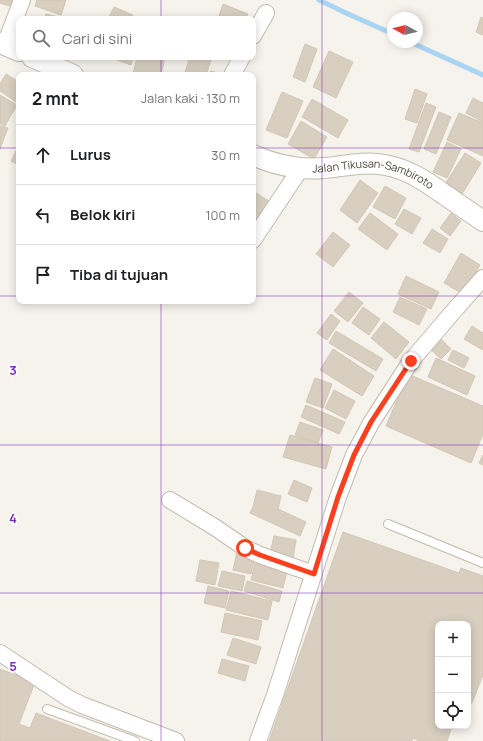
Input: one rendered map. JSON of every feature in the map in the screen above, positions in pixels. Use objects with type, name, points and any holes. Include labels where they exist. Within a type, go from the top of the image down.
[{"type":"street","points":[[17,16],[22,0]]},
{"type":"street","points":[[256,31],[266,13]]},
{"type":"street","points":[[8,47],[16,20]]},
{"type":"street","points":[[39,60],[66,72]]},
{"type":"street","points":[[234,72],[240,60]]},
{"type":"street","name":"Jalan Tikusan-Sambiroto","points":[[256,156],[301,168],[324,168],[364,164],[386,165],[423,180],[483,221]]},
{"type":"street","points":[[256,236],[301,168]]},
{"type":"street","points":[[258,741],[275,695],[338,497],[354,455],[371,422],[411,361],[483,278]]},
{"type":"street","points":[[170,500],[216,528],[245,548],[260,555],[314,574]]},
{"type":"street","points":[[0,653],[68,698],[82,705],[176,741]]},
{"type":"lane","points":[[388,524],[483,563]]},
{"type":"lane","points":[[47,709],[135,741]]},
{"type":"building","points":[[0,0],[15,0],[13,7],[0,3]]},
{"type":"building","points":[[37,0],[66,0],[61,15],[35,6]]},
{"type":"building","points":[[223,4],[248,14],[247,16],[219,16]]},
{"type":"building","points":[[114,7],[133,15],[132,16],[110,16]]},
{"type":"building","points":[[481,17],[483,18],[483,35],[476,32]]},
{"type":"building","points":[[305,44],[317,49],[305,82],[293,77]]},
{"type":"building","points":[[329,51],[353,62],[336,98],[313,87]]},
{"type":"building","points":[[117,60],[132,60],[131,65]]},
{"type":"building","points":[[136,60],[164,60],[162,72],[133,72]]},
{"type":"building","points":[[189,60],[211,60],[207,72],[185,72]]},
{"type":"building","points":[[6,74],[16,80],[16,102],[0,91],[0,84]]},
{"type":"building","points":[[415,89],[427,94],[417,123],[405,119]]},
{"type":"building","points":[[282,92],[303,101],[287,138],[266,130]]},
{"type":"building","points":[[0,95],[16,104],[16,107],[5,126],[0,124]]},
{"type":"building","points":[[473,98],[483,103],[483,122],[466,113]]},
{"type":"building","points":[[312,99],[348,120],[338,138],[302,117]]},
{"type":"building","points":[[426,103],[436,107],[419,152],[409,149]]},
{"type":"building","points":[[439,112],[451,117],[436,154],[424,149]]},
{"type":"building","points":[[459,113],[483,123],[483,156],[447,140]]},
{"type":"building","points":[[301,121],[327,137],[314,159],[288,144]]},
{"type":"building","points":[[0,126],[8,128],[0,149]]},
{"type":"building","points":[[447,142],[461,149],[447,178],[433,172]]},
{"type":"building","points":[[16,151],[16,164],[11,161]]},
{"type":"building","points":[[465,153],[481,163],[462,194],[445,184]]},
{"type":"building","points":[[360,180],[378,193],[357,223],[340,210]]},
{"type":"building","points":[[385,186],[406,198],[395,219],[373,207]]},
{"type":"building","points":[[256,193],[269,201],[256,223]]},
{"type":"building","points":[[404,209],[421,218],[412,234],[395,224]]},
{"type":"building","points":[[370,213],[398,234],[387,250],[358,229]]},
{"type":"building","points":[[451,213],[461,221],[450,236],[440,228]]},
{"type":"building","points":[[432,229],[448,239],[440,253],[423,243]]},
{"type":"building","points":[[333,232],[350,245],[333,267],[316,254]]},
{"type":"building","points":[[461,253],[480,265],[463,294],[444,283]]},
{"type":"building","points":[[406,276],[439,292],[431,309],[398,294]]},
{"type":"building","points":[[349,292],[363,303],[348,322],[334,311]]},
{"type":"building","points":[[400,297],[427,309],[419,325],[393,312]]},
{"type":"building","points":[[363,307],[380,319],[369,335],[352,323]]},
{"type":"building","points":[[331,314],[340,321],[327,340],[317,333]]},
{"type":"building","points":[[384,322],[409,342],[396,359],[371,338]]},
{"type":"building","points":[[472,326],[483,333],[483,350],[464,339]]},
{"type":"building","points":[[336,331],[383,359],[376,371],[329,343]]},
{"type":"building","points":[[438,336],[451,349],[441,359],[428,347]]},
{"type":"building","points":[[333,349],[374,376],[362,396],[320,370]]},
{"type":"building","points":[[453,350],[469,358],[464,368],[448,360]]},
{"type":"building","points":[[436,358],[475,376],[467,395],[428,377]]},
{"type":"building","points":[[408,374],[483,406],[483,434],[471,463],[386,426]]},
{"type":"building","points":[[315,378],[332,384],[323,408],[306,402]]},
{"type":"building","points":[[334,390],[355,401],[346,419],[325,408]]},
{"type":"building","points":[[306,405],[345,422],[339,434],[301,417]]},
{"type":"building","points":[[300,422],[323,430],[318,443],[295,435]]},
{"type":"building","points":[[290,435],[332,447],[326,469],[283,457]]},
{"type":"building","points":[[483,455],[483,465],[479,463]]},
{"type":"building","points":[[294,480],[312,488],[307,502],[288,494]]},
{"type":"building","points":[[257,490],[281,496],[278,509],[306,522],[300,536],[250,513]]},
{"type":"building","points":[[343,532],[459,573],[461,568],[483,576],[483,675],[472,703],[471,621],[435,621],[435,729],[451,729],[447,741],[419,741],[413,738],[412,741],[269,741]]},
{"type":"building","points":[[274,536],[296,540],[293,558],[270,554]]},
{"type":"building","points":[[237,552],[255,556],[251,574],[233,570]]},
{"type":"building","points":[[200,560],[219,563],[215,585],[196,581]]},
{"type":"building","points":[[255,563],[287,571],[283,588],[251,580]]},
{"type":"building","points":[[222,571],[245,576],[242,591],[218,586]]},
{"type":"building","points":[[247,581],[282,591],[279,602],[244,591]]},
{"type":"building","points":[[208,586],[229,591],[225,608],[204,603]]},
{"type":"building","points":[[231,591],[272,601],[268,620],[226,610]]},
{"type":"building","points":[[225,613],[262,621],[258,640],[221,632]]},
{"type":"building","points":[[233,638],[261,647],[256,664],[227,655]]},
{"type":"building","points":[[222,659],[249,666],[245,681],[218,673]]},
{"type":"building","points":[[0,669],[35,682],[19,724],[30,728],[36,713],[110,741],[0,741]]},
{"type":"waterway","points":[[319,0],[387,31]]},
{"type":"waterway","points":[[423,48],[483,75]]},
{"type":"route","points":[[245,548],[260,555],[314,574],[338,497],[354,455],[371,422],[411,361]]}]
